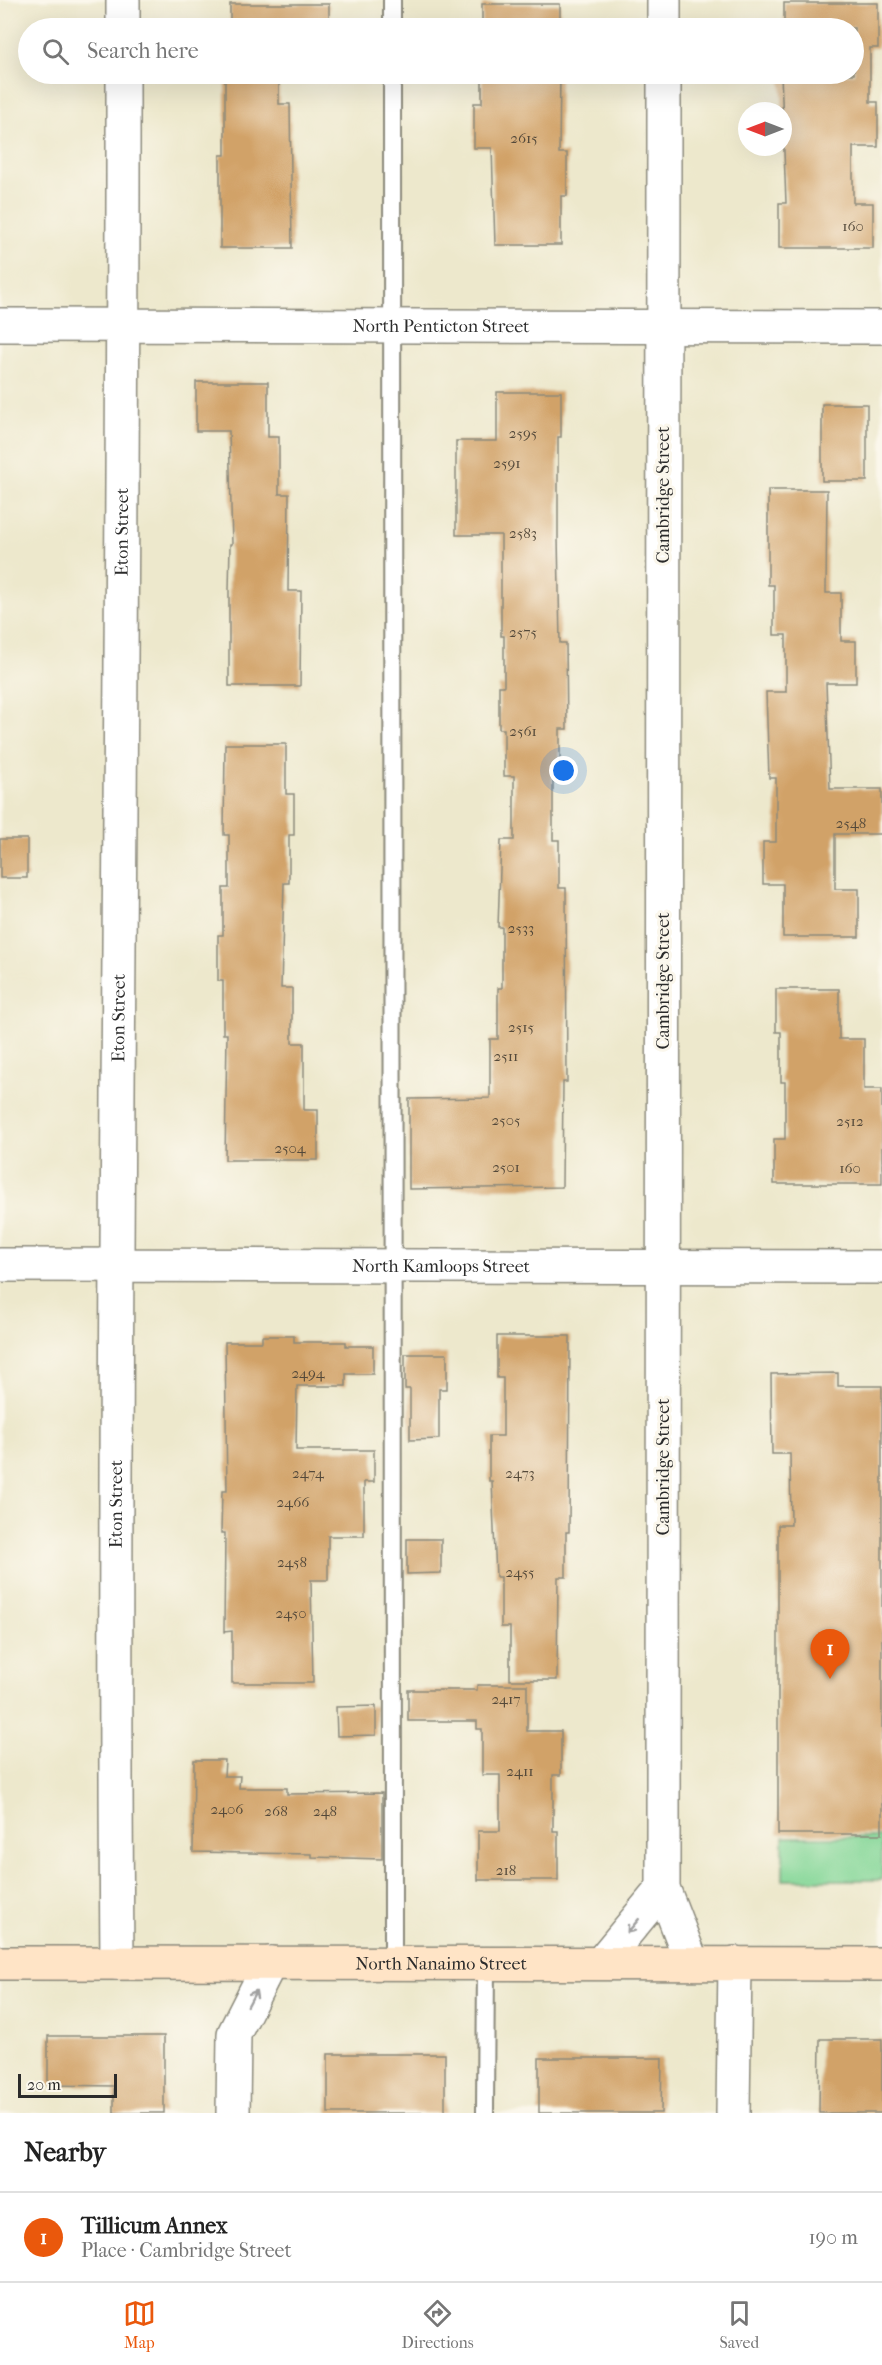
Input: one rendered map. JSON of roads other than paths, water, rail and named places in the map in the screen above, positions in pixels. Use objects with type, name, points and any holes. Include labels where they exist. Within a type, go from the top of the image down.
[{"type":"main road","name":"North Nanaimo Street","points":[[0,1963],[882,1964]]},
{"type":"street","points":[[123,0],[123,18]]},
{"type":"street","points":[[664,0],[664,18]]},
{"type":"street","name":"Eton Street","points":[[117,1963],[115,1266],[124,326],[123,84]]},
{"type":"street","name":"Cambridge Street","points":[[664,84],[663,1888],[692,1963]]},
{"type":"street","name":"North Penticton Street","points":[[0,326],[882,327]]},
{"type":"street","name":"North Kamloops Street","points":[[0,1266],[882,1267]]},
{"type":"street","points":[[601,1963],[663,1888]]},
{"type":"street","points":[[233,2113],[234,2034],[270,1963]]},
{"type":"street","points":[[733,2113],[735,1963]]},
{"type":"lane","points":[[392,0],[392,18]]},
{"type":"lane","points":[[392,84],[393,1963]]},
{"type":"lane","points":[[485,2113],[486,1963]]},
{"type":"place","name":"Tillicum Annex","points":[[830,1679]]}]
